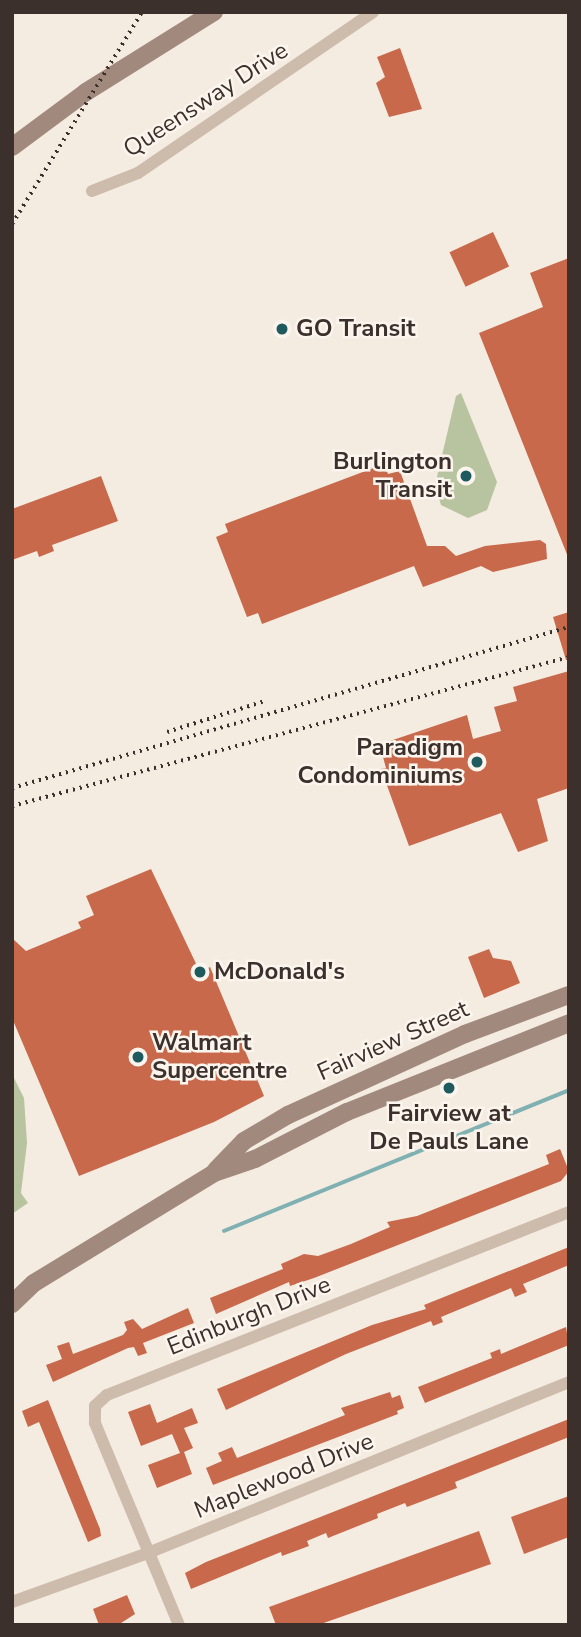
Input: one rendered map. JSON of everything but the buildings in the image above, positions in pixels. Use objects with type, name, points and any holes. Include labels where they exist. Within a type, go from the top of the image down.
[{"type":"main road","points":[[12,147],[86,92],[214,12]]},
{"type":"main road","name":"Fairview Street","points":[[214,1173],[244,1140],[288,1115],[465,1034],[569,995]]},
{"type":"main road","name":"Fairview Street","points":[[12,1304],[34,1283],[214,1173],[255,1159],[347,1112],[569,1023]]},
{"type":"main road","name":"Fairview Street","points":[[12,1290],[34,1283]]},
{"type":"street","name":"Queensway Drive","points":[[92,191],[138,173],[373,12]]},
{"type":"street","name":"Edinburgh Drive","points":[[179,1625],[95,1423],[95,1406],[107,1395],[569,1212]]},
{"type":"street","name":"Maplewood Drive","points":[[12,1602],[148,1553],[569,1382]]},
{"type":"green space","points":[[461,393],[497,482],[487,510],[468,518],[441,505],[435,485],[456,396]]},
{"type":"green space","points":[[12,1074],[24,1098],[27,1143],[21,1193],[28,1203],[12,1214]]},
{"type":"waterway","points":[[224,1231],[569,1090]]},
{"type":"railway","points":[[12,224],[142,12]]},
{"type":"railway","points":[[12,788],[569,627]]},
{"type":"railway","points":[[12,806],[569,657]]},
{"type":"railway","points":[[167,732],[265,701]]},
{"type":"place","name":"GO Transit","points":[[282,329]]},
{"type":"place","name":"Burlington Transit","points":[[466,476]]},
{"type":"place","name":"Paradigm Condominiums","points":[[477,762]]},
{"type":"place","name":"McDonald's","points":[[200,972]]},
{"type":"place","name":"Walmart Supercentre","points":[[138,1057]]},
{"type":"place","name":"Fairview at De Pauls Lane","points":[[449,1088]]}]
